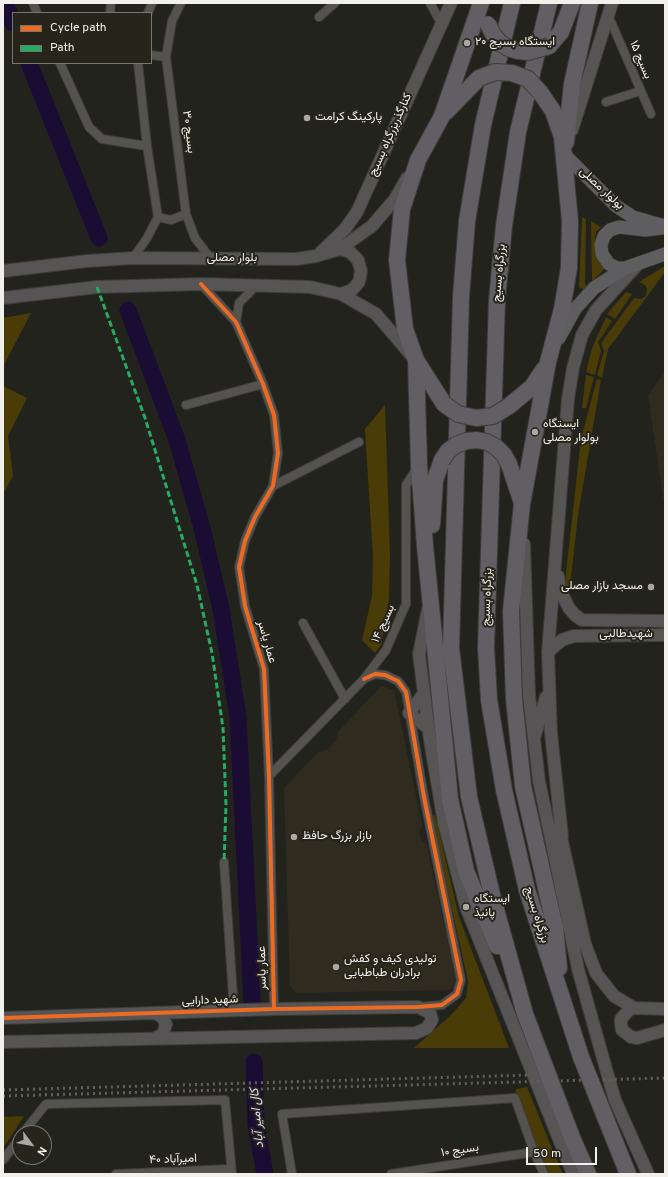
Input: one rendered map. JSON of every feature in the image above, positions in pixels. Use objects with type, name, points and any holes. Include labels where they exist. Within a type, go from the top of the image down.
[{"type":"highway","points":[[481,3],[442,116],[418,160],[402,209],[397,260],[405,329],[416,360],[444,404],[458,414],[476,418],[493,416],[509,406],[532,388],[548,362]]},
{"type":"highway","points":[[490,3],[488,24],[492,34],[499,42],[508,48],[528,52],[549,46],[561,32],[572,3]]},
{"type":"highway","points":[[512,3],[483,125],[467,221],[461,297],[451,648],[469,797],[493,899],[525,1014]]},
{"type":"highway","name":"بزرگراه بسیج","points":[[549,3],[518,132],[504,226],[497,300],[486,647],[490,700],[504,790],[527,890],[581,1057],[628,1174]]},
{"type":"highway","points":[[564,154],[572,84],[590,3]]},
{"type":"highway","points":[[442,116],[479,78],[495,72],[512,73],[528,79],[540,92],[553,111],[562,136],[570,221],[569,268],[562,309],[548,362],[522,504],[511,611],[514,699],[523,786],[555,928],[563,1002]]},
{"type":"highway","points":[[416,360],[425,546],[450,799],[466,871],[525,1014],[573,1140],[588,1174]]},
{"type":"highway","points":[[425,546],[432,532],[434,480],[442,460],[448,451],[456,445],[466,441],[477,440],[487,442],[496,447],[504,455],[509,464],[522,504]]},
{"type":"main road","name":"کنارگذربزرگراه بسیج","points":[[316,256],[346,229],[356,212],[451,3]]},
{"type":"main road","points":[[564,154],[612,3]]},
{"type":"main road","name":"بولوار مصلی","points":[[564,154],[616,206],[633,217],[665,227]]},
{"type":"main road","name":"بلوار مصلی","points":[[3,271],[86,261],[132,258],[297,259],[316,256],[340,249],[372,226],[395,198],[418,160]]},
{"type":"main road","points":[[625,268],[617,268],[609,264],[602,254],[601,245],[604,236],[610,230],[619,227],[645,230],[665,227]]},
{"type":"main road","points":[[340,249],[350,252],[358,260],[361,271],[359,282],[352,290],[341,294]]},
{"type":"main road","points":[[548,362],[565,325],[575,310],[594,288],[625,268],[665,254]]},
{"type":"main road","points":[[562,836],[551,734],[548,652],[568,399],[573,368],[582,335],[596,310],[639,263]]},
{"type":"main road","name":"بلوار مصلی","points":[[3,298],[97,287],[201,284],[310,287],[341,294],[376,314],[416,360]]},
{"type":"main road","points":[[522,504],[529,694],[539,781],[578,969],[615,1100],[648,1174]]},
{"type":"main road","points":[[555,557],[560,590],[569,608],[582,620],[588,621]]},
{"type":"main road","points":[[430,596],[419,654],[428,728],[444,823],[466,907],[573,1174]]},
{"type":"main road","points":[[586,635],[582,632],[582,625],[588,621]]},
{"type":"main road","name":"شهیدطالبی","points":[[588,621],[665,621]]},
{"type":"main road","name":"شهیدطالبی","points":[[548,652],[562,640],[574,636],[665,635]]},
{"type":"main road","points":[[549,686],[534,741],[562,836],[585,944],[596,973],[614,996],[634,1008]]},
{"type":"main road","points":[[424,693],[409,713],[428,728]]},
{"type":"main road","points":[[3,1042],[416,1033],[426,1028],[432,1020],[430,1012],[418,1007]]},
{"type":"main road","name":"شهید دارایی","points":[[3,1018],[274,1009],[418,1007]]},
{"type":"main road","points":[[665,1009],[634,1008],[628,1010],[621,1019],[622,1030],[626,1034],[637,1038],[665,1030]]},
{"type":"main road","points":[[155,1013],[162,1017],[166,1024],[163,1034],[156,1038]]},
{"type":"street","name":"بسیج ۳۰","points":[[181,3],[172,21],[166,57],[186,214],[195,238],[211,259]]},
{"type":"street","points":[[318,17],[335,3]]},
{"type":"street","points":[[430,3],[441,24]]},
{"type":"street","name":"بسیج ۱۵","points":[[608,15],[651,114]]},
{"type":"street","points":[[152,55],[166,57]]},
{"type":"street","points":[[60,64],[89,127],[102,139],[147,146]]},
{"type":"street","points":[[132,258],[147,238],[158,217],[147,146],[138,64]]},
{"type":"street","points":[[606,102],[640,91]]},
{"type":"street","points":[[158,217],[171,220],[186,214]]},
{"type":"street","points":[[201,284],[236,322]]},
{"type":"street","points":[[236,322],[239,303],[257,285]]},
{"type":"street","name":"عمار یاسر","points":[[236,322],[263,384],[274,415],[278,452],[273,486],[255,517],[245,542],[239,566],[245,606],[264,669],[269,776],[274,1009]]},
{"type":"street","points":[[186,405],[263,384]]},
{"type":"street","points":[[273,486],[359,442]]},
{"type":"street","name":"بسیج ۱۴","points":[[269,776],[364,679],[386,650],[406,604],[406,485],[420,465]]},
{"type":"street","points":[[303,623],[345,698]]},
{"type":"street","points":[[364,679],[375,674],[385,675],[398,681],[406,692],[424,797],[461,980],[456,994],[442,1005],[418,1007]]},
{"type":"street","points":[[224,862],[234,1011]]},
{"type":"street","points":[[292,1174],[282,1114],[515,1098],[534,1152],[544,1174]]},
{"type":"street","points":[[30,1125],[46,1104],[225,1100],[232,1172]]},
{"type":"street","points":[[3,1160],[12,1148]]},
{"type":"street","name":"بسیج ۱۰","points":[[391,1174],[534,1152]]},
{"type":"street","name":"امیرآباد ۴۰","points":[[116,1174],[232,1172]]},
{"type":"shaded area","points":[[582,217],[586,219],[585,284],[587,287],[585,290],[579,287]]},
{"type":"shaded area","points":[[591,221],[601,227],[596,232],[594,246],[605,268],[592,282]]},
{"type":"shaded area","points":[[665,266],[665,272],[608,349],[602,378],[597,375],[604,351],[601,343],[634,298],[641,299],[646,296],[647,288],[644,284],[639,282]]},
{"type":"shaded area","points":[[626,292],[632,294],[615,319],[607,314]]},
{"type":"shaded area","points":[[31,313],[3,367],[3,318]]},
{"type":"shaded area","points":[[606,317],[612,321],[598,342],[601,351],[595,375],[586,372],[592,348]]},
{"type":"shaded area","points":[[665,372],[665,500],[663,498],[648,395]]},
{"type":"shaded area","points":[[586,375],[594,377],[586,408],[582,408]]},
{"type":"shaded area","points":[[597,379],[601,380],[578,515],[569,595],[564,591],[581,439]]},
{"type":"shaded area","points":[[3,386],[27,398],[8,436],[13,476],[3,494]]},
{"type":"shaded area","points":[[385,405],[390,555],[389,599],[381,645],[375,653],[362,640],[372,596],[373,557],[365,429]]},
{"type":"shaded area","points":[[381,686],[394,690],[422,825],[419,833],[421,840],[427,845],[456,980],[450,990],[296,993],[290,986],[284,788],[318,752],[327,750],[336,740],[338,732]]},
{"type":"shaded area","points":[[435,815],[459,917],[509,1048],[414,1048],[452,1014],[466,998],[468,981],[431,816]]},
{"type":"shaded area","points":[[527,1087],[563,1174],[549,1174],[515,1096],[516,1089]]},
{"type":"shaded area","points":[[24,1116],[18,1125],[12,1125],[12,1135],[3,1148],[3,1117]]},
{"type":"waterway","points":[[5,3],[12,20]]},
{"type":"waterway","points":[[29,64],[99,238]]},
{"type":"waterway","points":[[128,310],[177,440],[202,528],[221,609],[238,717],[252,1002]]},
{"type":"waterway","name":"کال امیر آباد","points":[[254,1062],[256,1124],[265,1174]]},
{"type":"railway","points":[[3,1090],[531,1075]]},
{"type":"railway","points":[[3,1096],[665,1078]]},
{"type":"marked path","points":[[97,287],[145,418],[197,585],[212,653],[223,728],[226,805],[224,862]]},
{"type":"cycle path","points":[[201,284],[236,322],[263,384],[274,415],[278,453],[273,486],[255,517],[245,541],[239,567],[245,606],[264,669],[269,776],[274,1009]]},
{"type":"cycle path","points":[[3,1018],[274,1009],[418,1007],[442,1005],[457,994],[461,980],[424,797],[406,692],[398,681],[385,675],[375,674],[364,679]]},
{"type":"place","name":"ایستگاه بسیج ۲۰","points":[[467,43]]},
{"type":"place","name":"پارکینگ کرامت","points":[[307,118]]},
{"type":"place","name":"ایستگاه بولوار مصلی","points":[[535,432]]},
{"type":"place","name":"مسجد بازار مصلی","points":[[651,587]]},
{"type":"place","name":"بازار بزرگ حافظ","points":[[294,837]]},
{"type":"place","name":"ایستگاه پانیذ","points":[[466,907]]},
{"type":"place","name":"تولیدی کیف و کفش برادران طباطبایی","points":[[336,967]]}]
